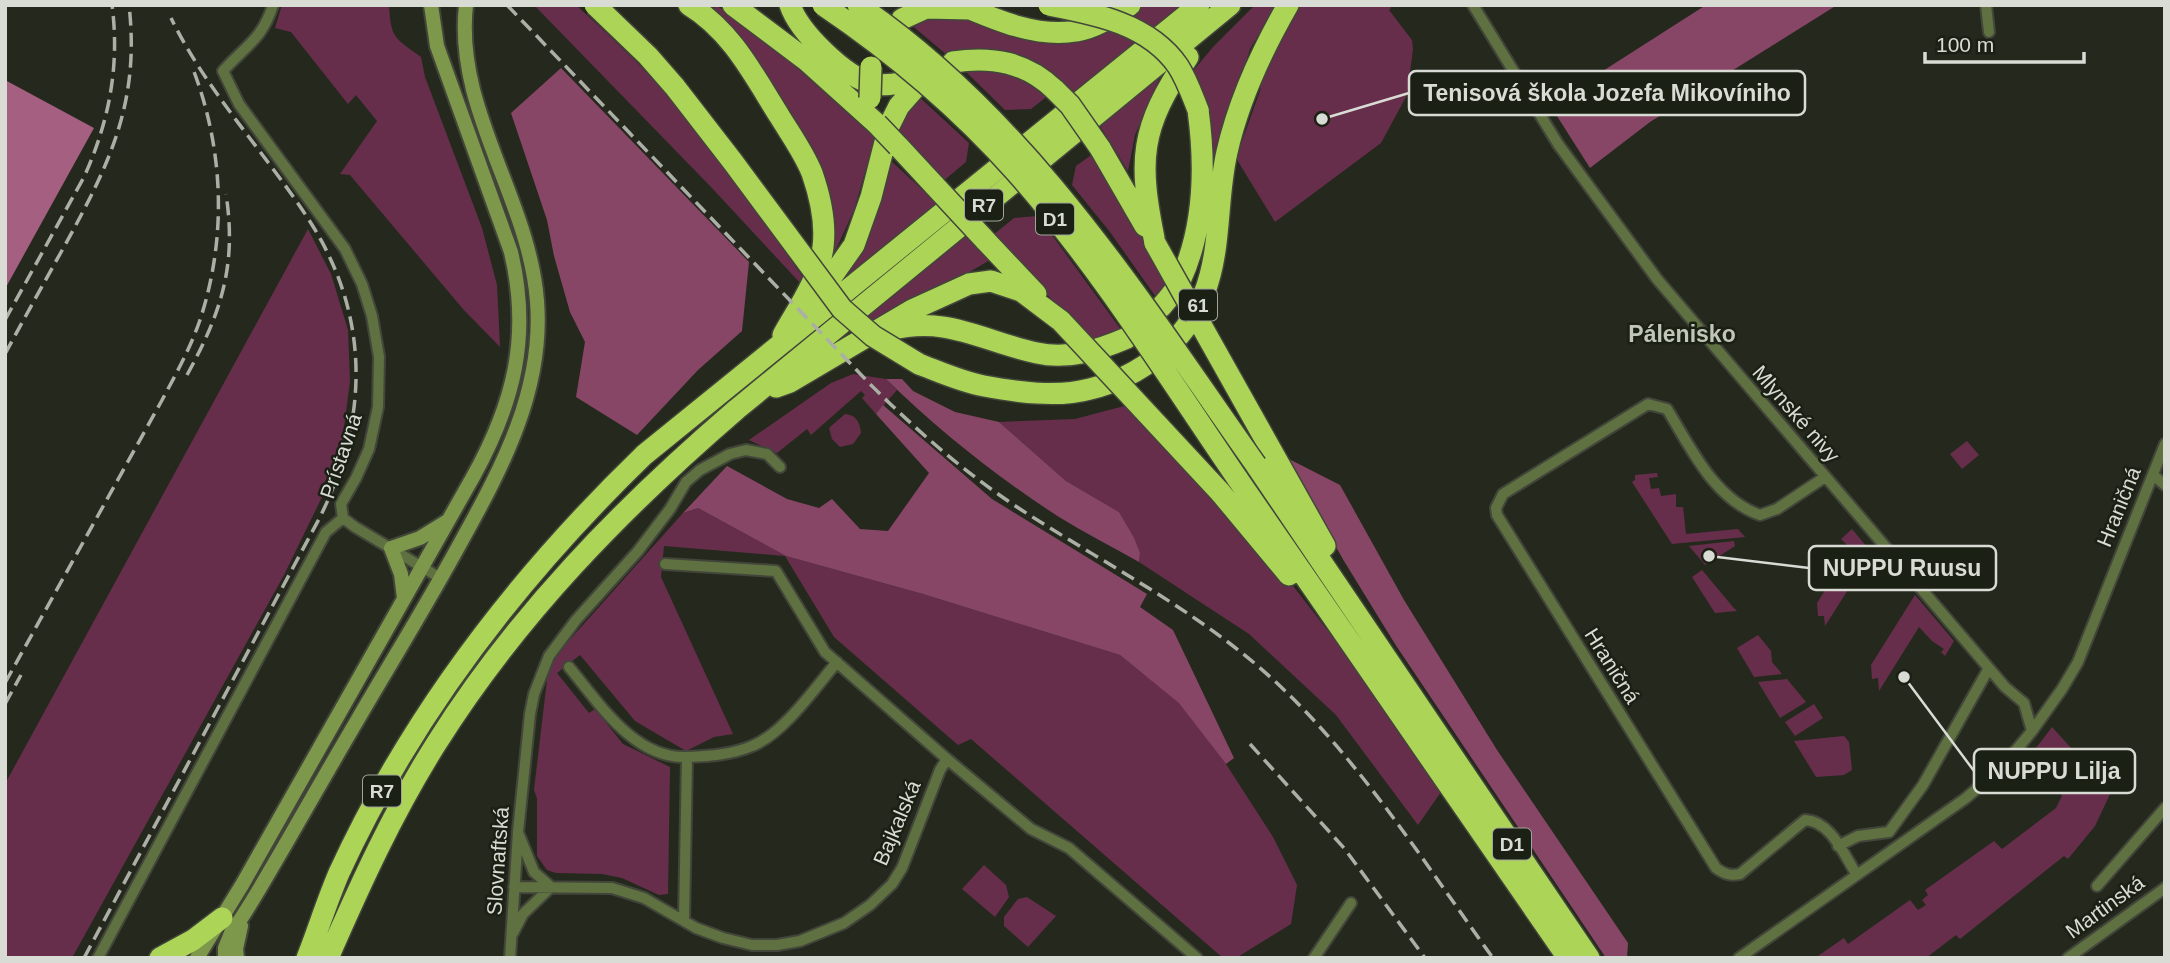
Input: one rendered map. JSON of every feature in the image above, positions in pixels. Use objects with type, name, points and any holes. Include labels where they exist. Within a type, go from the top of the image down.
[{"type":"highway","name":"61","points":[[595,5],[675,87],[842,309],[873,336],[919,364],[983,386],[1053,393],[1090,389],[1128,374],[1160,356],[1189,322],[1203,296],[1214,265],[1227,153],[1247,85],[1265,44],[1288,5]]},
{"type":"highway","points":[[689,5],[716,24],[744,60],[804,156],[816,185],[823,226],[821,255],[811,285],[777,346]]},
{"type":"highway","points":[[733,5],[806,60],[877,124],[1220,492],[1304,593],[1337,606]]},
{"type":"highway","points":[[777,346],[822,292],[854,245],[871,197],[889,126],[910,85],[873,84],[855,76],[812,40],[790,5]]},
{"type":"highway","name":"D1","points":[[823,5],[864,33],[942,97],[1015,171],[1088,261],[1237,478],[1337,606],[1590,958]]},
{"type":"highway","name":"D1","points":[[858,5],[955,83],[1031,159],[1089,229],[1264,459],[1337,606],[1567,958]]},
{"type":"highway","points":[[1049,5],[1103,17],[1143,35],[1176,64],[1187,81],[1198,110],[1203,142],[1202,204],[1194,243],[1180,283],[1161,307]]},
{"type":"highway","points":[[902,19],[926,8],[965,7],[1036,31],[1058,33],[1096,25],[1130,5]]},
{"type":"highway","points":[[1155,243],[1143,175],[1144,153],[1150,129],[1166,92],[1214,10]]},
{"type":"highway","name":"R7","points":[[307,958],[339,874],[414,733],[529,578],[607,490],[643,455],[777,346],[1214,10]]},
{"type":"highway","name":"R7","points":[[328,958],[361,882],[435,745],[499,652],[596,539],[636,499],[757,393],[1214,10]]},
{"type":"highway","points":[[953,62],[998,59],[1029,71],[1070,105],[1100,148],[1155,243],[1264,459]]},
{"type":"highway","points":[[872,61],[870,98],[877,124]]},
{"type":"highway","points":[[757,393],[790,382],[912,310],[969,284],[991,281],[1021,291],[1061,321]]},
{"type":"highway","points":[[868,337],[911,325],[939,325],[1038,354],[1060,355],[1080,354],[1127,338]]},
{"type":"highway","points":[[160,958],[232,918]]},
{"type":"main road","points":[[225,958],[232,918],[485,455],[505,410],[516,368],[520,319],[516,275],[508,239],[437,47],[431,5]]},
{"type":"main road","points":[[178,958],[189,955],[200,957],[232,918],[442,579],[489,491],[514,435],[533,375],[537,297],[529,249],[476,101],[467,68],[464,37],[466,5]]},
{"type":"main road","points":[[404,599],[403,582],[391,548],[420,538],[448,521]]},
{"type":"main road","points":[[232,918],[237,958]]},
{"type":"street","name":"Prístavná","points":[[98,958],[326,532],[343,518],[341,504],[369,449],[378,407],[379,357],[372,316],[362,284],[345,249],[239,104],[223,71],[259,36],[273,5]]},
{"type":"street","name":"Mlynské nivy","points":[[1473,5],[1558,144],[1603,209],[1657,279],[2012,695],[2024,703]]},
{"type":"street","points":[[1986,5],[1989,33]]},
{"type":"street","name":"Hraničná","points":[[1825,477],[1777,509],[1760,515],[1746,510],[1710,478],[1667,409],[1648,404],[1503,494],[1496,508],[1497,515],[1716,868],[1723,873],[1740,874],[1805,820],[1815,820],[1824,825],[1838,846]]},
{"type":"street","name":"Hraničná","points":[[1740,958],[1977,789],[2003,766],[2032,731],[2070,677],[2088,639],[2165,444]]},
{"type":"street","name":"Slovnaftská","points":[[510,958],[524,768],[534,694],[549,656],[576,620],[656,529],[686,482],[700,470],[714,461],[746,450],[766,454],[780,467]]},
{"type":"street","points":[[2153,475],[2165,485]]},
{"type":"street","points":[[343,518],[442,579]]},
{"type":"street","points":[[665,564],[775,571],[825,652],[1031,830],[1069,849],[1197,958]]},
{"type":"street","points":[[569,667],[620,730],[670,758],[717,755],[753,746],[779,728],[837,662]]},
{"type":"street","points":[[1857,875],[1838,846],[1858,836],[1889,832],[1923,785],[1989,668]]},
{"type":"street","points":[[2024,703],[2044,707],[2055,698]]},
{"type":"street","points":[[2024,703],[2032,731]]},
{"type":"street","points":[[684,920],[687,757]]},
{"type":"street","name":"Bajkalská","points":[[514,887],[611,888],[644,898],[710,934],[752,945],[800,941],[844,923],[881,896],[902,868],[947,759]]},
{"type":"street","points":[[2097,886],[2165,808]]},
{"type":"street","points":[[512,935],[523,914],[551,887],[534,872],[518,832]]},
{"type":"street","name":"Martinská","points":[[2068,958],[2165,888]]},
{"type":"street","points":[[1314,958],[1351,902]]},
{"type":"shaded area","points":[[282,5],[389,5],[391,25],[396,36],[421,57],[425,77],[482,228],[497,285],[500,347],[463,309],[350,175],[340,174],[377,121],[356,95],[348,104],[291,32],[275,28]]},
{"type":"shaded area","points":[[534,5],[576,5],[657,83],[704,138],[738,184],[803,277],[802,285],[711,187]]},
{"type":"shaded area","points":[[716,5],[776,49],[875,138],[854,210],[833,256],[833,213],[821,169],[756,62],[713,9]]},
{"type":"shaded area","points":[[1145,5],[1186,5],[1076,95],[1048,71],[1018,55],[984,50],[947,55],[909,23],[927,15],[953,14],[1096,34]]},
{"type":"shaded area","points":[[1255,5],[1276,5],[1250,49],[1214,160],[1208,114],[1193,71]]},
{"type":"shaded area","points":[[1300,5],[1389,5],[1389,10],[1412,40],[1413,49],[1407,95],[1381,143],[1275,222],[1236,158],[1261,88],[1255,91]]},
{"type":"shaded area","points":[[1706,5],[1837,5],[1650,122],[1590,168],[1543,94],[1560,77],[1595,76]]},
{"type":"shaded area","points":[[960,66],[1008,69],[1050,94],[1031,109],[1005,110]]},
{"type":"shaded area","points":[[561,68],[749,262],[742,331],[698,370],[637,435],[576,397],[585,342],[570,312],[547,220],[511,113]]},
{"type":"shaded area","points":[[1161,75],[1135,135],[1128,171],[1098,123]]},
{"type":"shaded area","points":[[5,80],[94,128],[5,289]]},
{"type":"shaded area","points":[[916,94],[969,143],[966,162],[942,182],[896,126]]},
{"type":"shaded area","points":[[1094,153],[1167,281],[1156,297],[1110,232],[1072,185],[1076,166]]},
{"type":"shaded area","points":[[890,160],[940,206],[847,284],[841,278],[872,222]]},
{"type":"shaded area","points":[[1038,216],[1122,331],[1092,344],[993,235],[1014,218]]},
{"type":"shaded area","points":[[308,229],[331,274],[348,330],[350,381],[342,443],[322,497],[284,575],[72,958],[5,958],[5,784]]},
{"type":"shaded area","points":[[964,232],[990,260],[879,325],[866,316]]},
{"type":"shaded area","points":[[853,374],[886,379],[897,390],[876,414],[862,398],[865,395],[861,391],[811,435],[807,429],[777,453],[749,440],[831,383]]},
{"type":"shaded area","points":[[886,379],[902,379],[913,391],[955,412],[999,422],[1066,481],[1119,512],[1140,553],[1139,562],[1059,517],[1013,486],[947,435]]},
{"type":"shaded area","points":[[883,405],[992,499],[1147,594],[1140,607],[1173,630],[1234,758],[1226,764],[1179,703],[1120,655],[923,594],[786,556],[698,508],[683,513],[727,466],[787,499],[819,508],[832,499],[860,529],[888,531],[929,473],[876,414]]},
{"type":"shaded area","points":[[1128,405],[1262,546],[1342,649],[1441,792],[1418,825],[1336,715],[1249,634],[1139,562],[1140,553],[1119,512],[1066,481],[999,422],[1075,419]]},
{"type":"shaded area","points":[[845,414],[857,420],[861,433],[853,444],[840,447],[832,439],[829,428]]},
{"type":"shaded area","points":[[1967,441],[1979,455],[1962,469],[1950,454]]},
{"type":"shaded area","points":[[1285,457],[1340,485],[1404,600],[1497,750],[1628,943],[1627,958],[1606,958],[1395,644]]},
{"type":"shaded area","points":[[1657,473],[1658,477],[1649,478],[1651,489],[1659,488],[1661,496],[1676,494],[1676,507],[1683,507],[1686,534],[1738,529],[1745,537],[1672,544],[1632,482],[1635,475]]},
{"type":"shaded area","points":[[698,508],[786,556],[923,594],[1120,655],[1180,703],[1226,764],[1273,837],[1297,885],[1291,924],[1236,958],[1223,958],[971,739],[958,745],[834,637],[785,556],[664,546],[661,577],[733,734],[714,737],[686,751],[635,721],[580,655],[557,673],[589,713],[595,709],[623,744],[670,767],[668,894],[659,895],[622,878],[602,874],[556,873],[547,870],[537,856],[537,798],[534,790],[549,663],[683,513]]},
{"type":"shaded area","points":[[1852,529],[1892,577],[1891,587],[1879,579],[1865,563],[1825,626],[1824,616],[1818,616],[1817,603],[1851,549],[1841,539]]},
{"type":"shaded area","points":[[1734,541],[1735,546],[1705,565],[1689,546]]},
{"type":"shaded area","points":[[1702,570],[1737,611],[1715,613],[1692,577]]},
{"type":"shaded area","points":[[1915,595],[1954,641],[1945,656],[1941,652],[1944,649],[1919,627],[1879,691],[1878,678],[1872,679],[1871,665]]},
{"type":"shaded area","points":[[1758,635],[1771,651],[1772,662],[1782,674],[1754,677],[1737,648]]},
{"type":"shaded area","points":[[1787,679],[1806,702],[1780,718],[1758,682]]},
{"type":"shaded area","points":[[1814,704],[1823,718],[1795,736],[1785,722]]},
{"type":"shaded area","points":[[2052,727],[2111,792],[2095,826],[2068,859],[2064,856],[1960,939],[1956,935],[1926,958],[1815,958],[1844,938],[1848,944],[1910,900],[1918,910],[1926,905],[1922,900],[1928,895],[1925,890],[1994,841],[2002,849],[2056,808],[2062,796],[2033,752]]},
{"type":"shaded area","points":[[1844,736],[1849,742],[1852,770],[1844,775],[1816,777],[1794,741]]},
{"type":"shaded area","points":[[984,865],[1006,885],[1009,897],[995,917],[962,889]]},
{"type":"shaded area","points":[[1027,897],[1056,916],[1028,947],[1004,926],[1004,917],[1018,899]]},
{"type":"railway","points":[[5,320],[84,177],[100,136],[113,72],[115,50],[112,5]]},
{"type":"railway","points":[[5,354],[96,187],[118,131],[130,72],[129,5]]},
{"type":"railway","points":[[507,5],[870,384],[923,434],[960,466],[1000,495],[1216,633],[1279,685],[1314,720],[1377,796],[1493,958]]},
{"type":"railway","points":[[84,958],[319,519],[347,444],[354,406],[356,368],[353,331],[344,293],[329,256],[292,195],[219,97],[171,18]]},
{"type":"railway","points":[[5,683],[166,392],[200,320],[215,258],[218,194],[211,131],[193,69]]},
{"type":"railway","points":[[187,375],[209,331],[223,288],[229,244],[226,194]]},
{"type":"railway","points":[[5,704],[21,675]]},
{"type":"railway","points":[[1250,744],[1344,848],[1425,958]]},
{"type":"place","name":"Tenisová škola Jozefa Mikovíniho","points":[[1322,119]]},
{"type":"place","name":"NUPPU Ruusu","points":[[1709,556]]},
{"type":"place","name":"NUPPU Lilja","points":[[1904,677]]},
{"type":"district","name":"Pálenisko","points":[[1682,334]]}]
